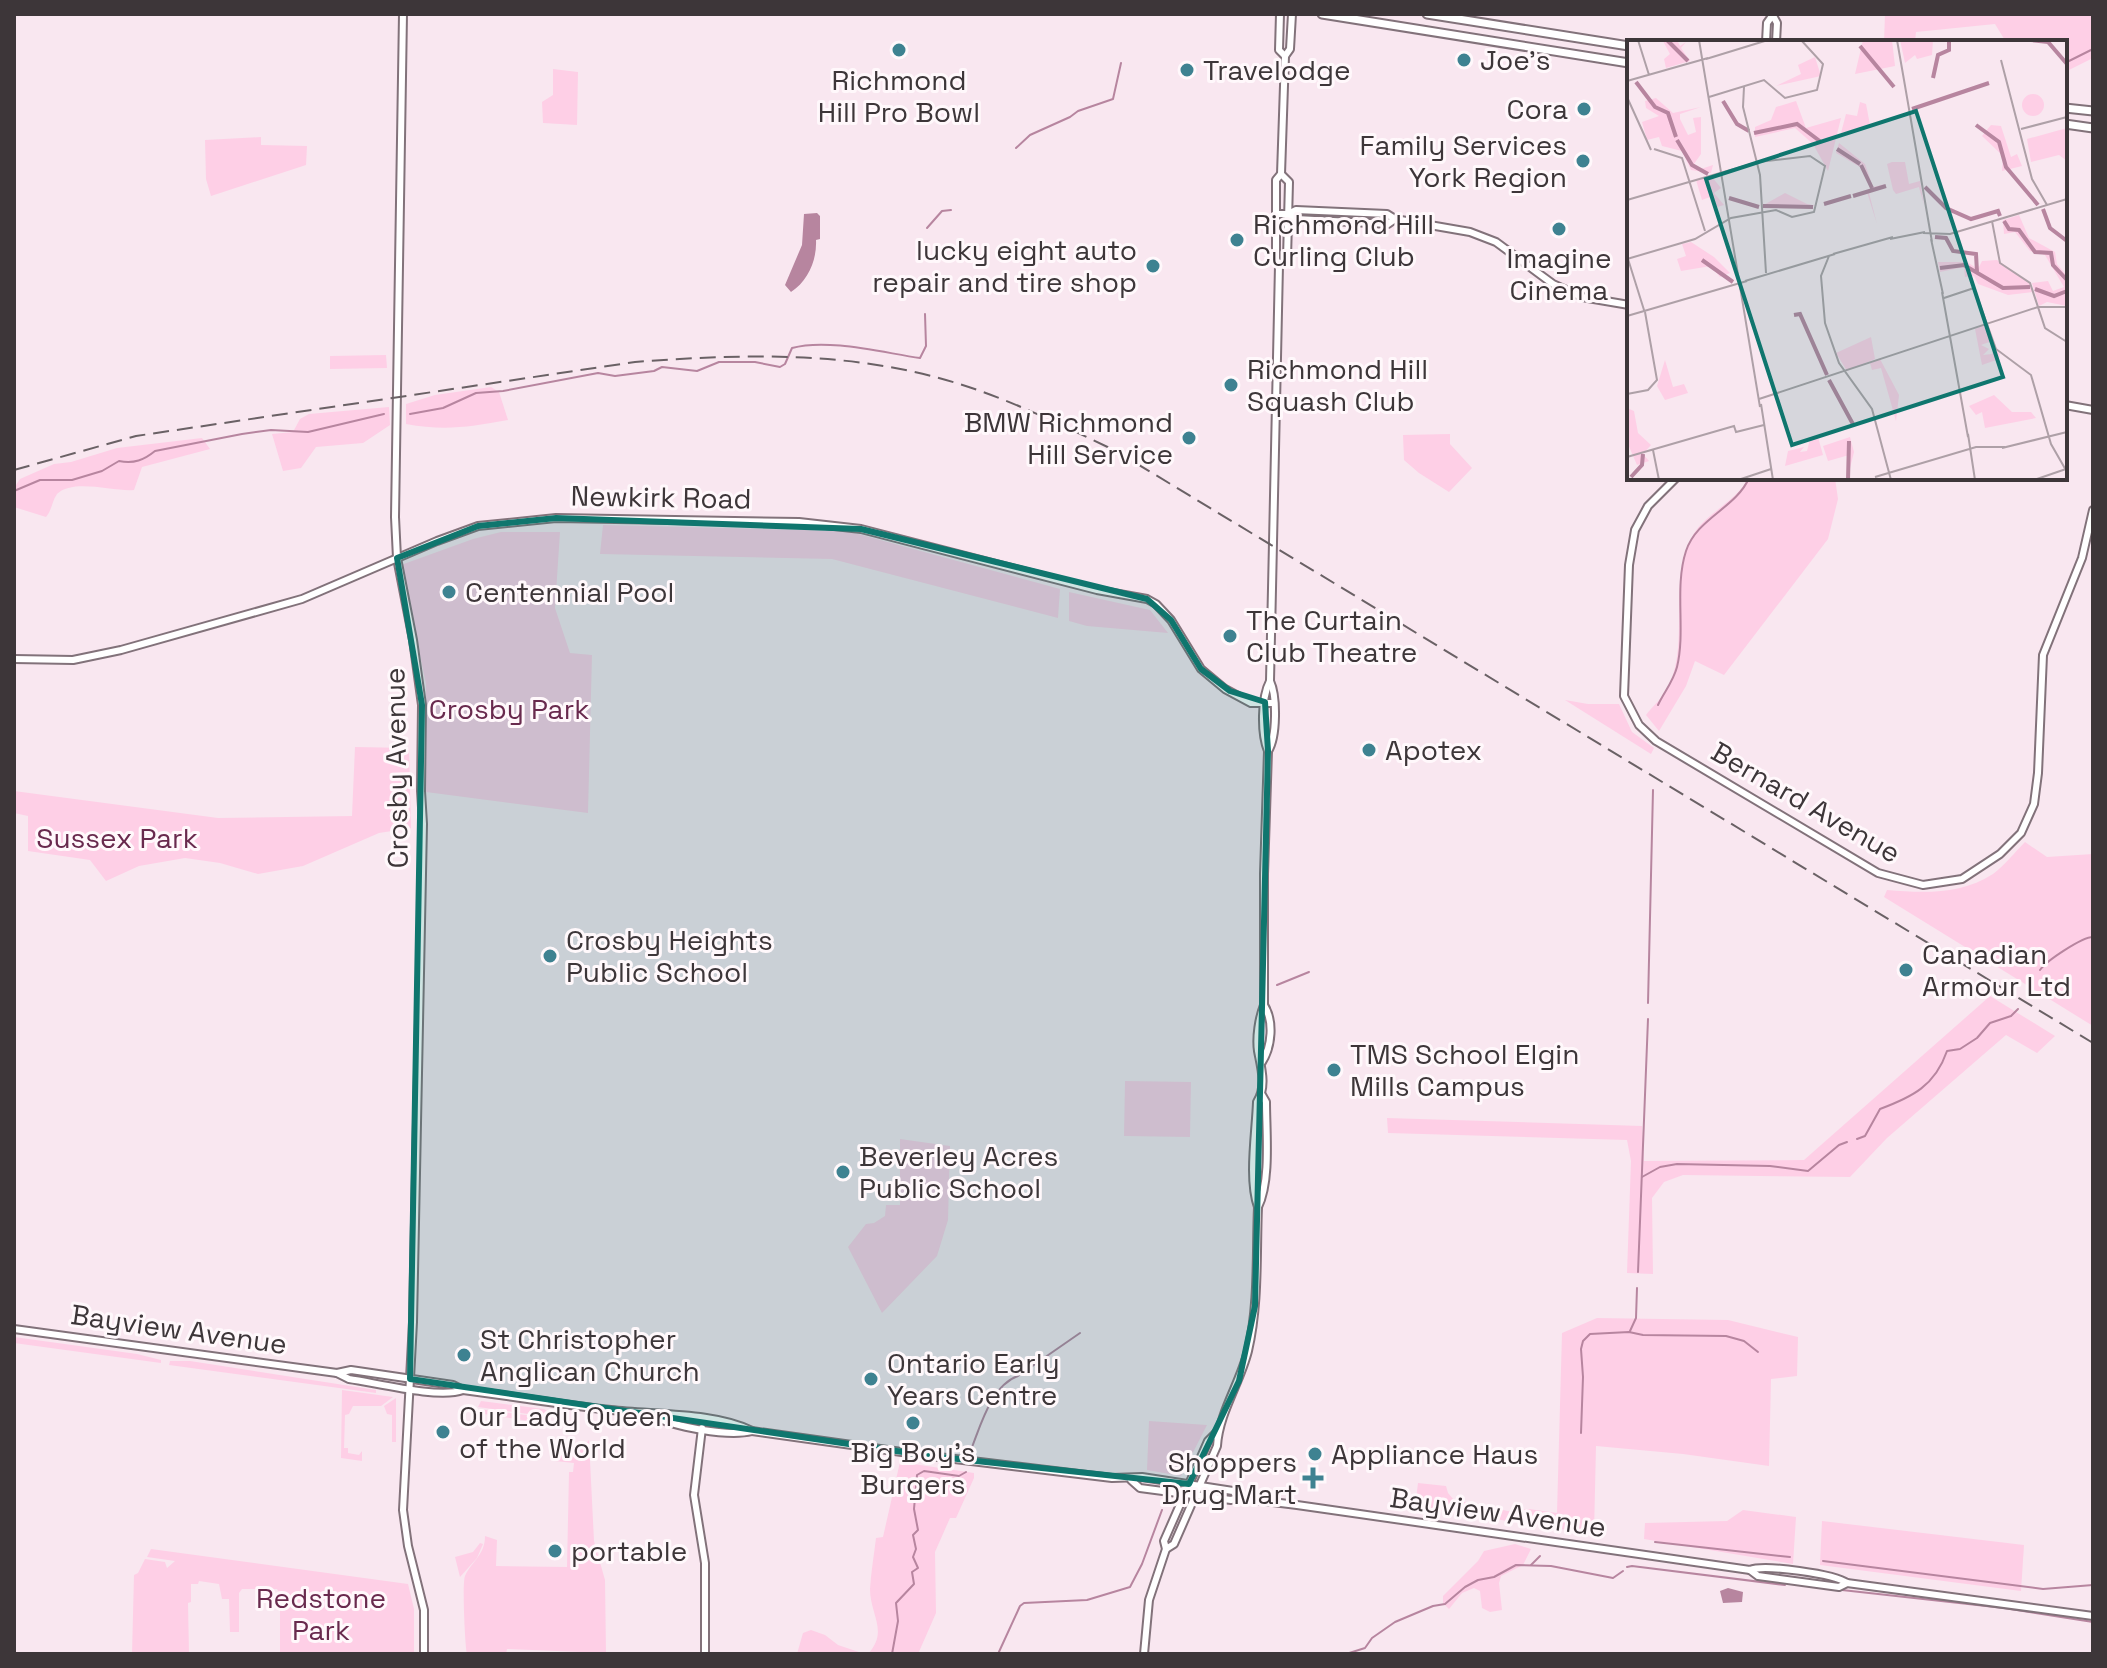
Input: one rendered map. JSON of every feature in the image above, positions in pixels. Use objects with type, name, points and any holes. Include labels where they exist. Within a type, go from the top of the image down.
[{"type":"main road","points":[[1322,14],[1627,63]]},
{"type":"main road","points":[[1427,14],[1627,46]]},
{"type":"main road","points":[[2067,108],[2093,111]]},
{"type":"main road","points":[[2067,124],[2093,128]]},
{"type":"street","name":"Crosby Avenue","points":[[403,14],[395,517],[397,558],[422,705],[423,824],[404,1522],[422,1596],[424,1654]]},
{"type":"street","points":[[1280,14],[1279,50],[1285,56]]},
{"type":"street","points":[[1166,1549],[1174,1544],[1217,1446],[1218,1431],[1239,1381],[1251,1335],[1258,1207],[1254,1195],[1257,1102],[1262,1095],[1262,1062],[1258,1050],[1260,1016],[1264,1005],[1268,751],[1265,743],[1265,702],[1270,681],[1279,265],[1276,259],[1276,180],[1281,174],[1285,56],[1290,49],[1292,14]]},
{"type":"street","points":[[1766,40],[1767,23],[1772,15],[1777,23],[1776,40]]},
{"type":"street","points":[[1279,265],[1287,259],[1289,182],[1281,174]]},
{"type":"street","points":[[1276,214],[1288,214],[1296,219],[1388,224],[1395,219],[1470,232],[1496,242],[1553,284],[1582,297],[1627,305]]},
{"type":"street","points":[[2067,405],[2093,410]]},
{"type":"street","name":"Bernard Avenue","points":[[1674,480],[1648,506],[1635,530],[1629,565],[1624,696],[1639,725],[1656,741],[1878,873],[1923,885],[1962,879],[2000,854],[2021,833],[2034,804],[2038,773],[2043,655],[2082,558],[2093,510]]},
{"type":"street","name":"Newkirk Road","points":[[14,659],[73,660],[130,648],[309,597],[478,526],[546,518],[799,522],[861,529],[1075,585],[1147,599],[1171,620],[1201,669],[1225,689],[1251,703],[1274,703]]},
{"type":"street","points":[[1268,751],[1273,742],[1275,693],[1270,681]]},
{"type":"street","name":"Bayview Avenue","points":[[14,1329],[337,1373],[349,1379],[452,1394],[463,1390]]},
{"type":"street","name":"Bayview Avenue","points":[[337,1373],[351,1370],[453,1385],[463,1390],[693,1417],[741,1425],[752,1431],[930,1456],[1131,1480],[1142,1477],[1233,1491],[1239,1498]]},
{"type":"street","name":"Bayview Avenue","points":[[647,1413],[665,1423],[740,1434],[752,1431]]},
{"type":"street","points":[[702,1428],[694,1495],[705,1563],[705,1654]]},
{"type":"street","points":[[1144,1654],[1149,1600],[1166,1549],[1164,1541],[1208,1441],[1218,1431]]},
{"type":"street","name":"Bayview Avenue","points":[[1131,1480],[1140,1488],[1231,1500],[1239,1498],[1750,1570],[1758,1576],[1839,1587],[1847,1583],[2093,1616]]},
{"type":"highlighted area","points":[[556,518],[861,529],[1147,599],[1171,620],[1201,669],[1230,691],[1265,702],[1268,751],[1255,1306],[1239,1381],[1189,1484],[930,1456],[410,1379],[422,705],[397,558],[478,526]]},
{"type":"green space","points":[[1885,14],[2093,14],[2093,58],[2067,71],[2067,40],[2005,40],[1995,24],[1916,32],[1915,40],[1884,40]]},
{"type":"green space","points":[[553,69],[578,72],[577,125],[543,123],[542,102],[553,95]]},
{"type":"green space","points":[[261,137],[261,145],[307,146],[306,165],[211,196],[206,179],[205,140]]},
{"type":"green space","points":[[386,355],[387,368],[330,369],[330,356]]},
{"type":"green space","points":[[491,387],[499,392],[508,420],[457,427],[406,424],[406,404],[435,395]]},
{"type":"green space","points":[[389,407],[390,425],[363,443],[316,447],[301,468],[283,471],[272,434],[293,432],[300,419],[309,414]]},
{"type":"green space","points":[[1450,434],[1450,444],[1472,468],[1449,492],[1404,460],[1403,435]]},
{"type":"green space","points":[[202,438],[210,449],[142,467],[134,490],[83,486],[64,489],[57,494],[46,517],[14,507],[14,488],[20,479],[54,464],[117,448]]},
{"type":"green space","points":[[1748,480],[1835,480],[1838,499],[1828,539],[1724,675],[1695,661],[1686,686],[1659,731],[1646,715],[1667,690],[1675,668],[1685,552],[1698,528]]},
{"type":"green space","points":[[603,525],[847,531],[1060,589],[1058,618],[832,559],[600,554]]},
{"type":"green space","name":"Crosby Park","points":[[501,532],[560,532],[555,608],[570,653],[592,655],[588,813],[426,792],[426,684],[401,565]]},
{"type":"green space","points":[[1069,592],[1150,610],[1168,633],[1087,626],[1069,621]]},
{"type":"green space","points":[[1565,700],[1619,704],[1632,732],[1654,748],[1651,754]]},
{"type":"green space","name":"Sussex Park","points":[[355,747],[409,748],[411,828],[379,833],[303,866],[258,874],[220,863],[185,858],[139,866],[106,881],[90,860],[28,851],[28,816],[14,813],[14,791],[218,818],[352,816]]},
{"type":"green space","points":[[2025,842],[2047,857],[2093,854],[2093,1026],[1884,897],[1887,890],[1942,891],[1981,881],[1997,871]]},
{"type":"green space","points":[[1990,996],[2055,1036],[2037,1053],[2006,1035],[1887,1138],[1850,1177],[1683,1175],[1664,1182],[1652,1198],[1653,1274],[1627,1273],[1631,1161],[1627,1140],[1388,1133],[1387,1118],[1642,1126],[1644,1161],[1804,1160]]},
{"type":"green space","points":[[1125,1081],[1191,1082],[1190,1137],[1124,1136]]},
{"type":"green space","points":[[900,1139],[950,1146],[948,1220],[937,1256],[882,1313],[848,1247],[866,1224],[885,1216],[886,1205],[900,1205]]},
{"type":"green space","points":[[1597,1318],[1728,1320],[1798,1337],[1797,1376],[1771,1379],[1769,1466],[1596,1446],[1594,1534],[1415,1507],[1418,1483],[1446,1486],[1454,1500],[1508,1511],[1529,1509],[1557,1513],[1562,1333]]},
{"type":"green space","points":[[14,1337],[137,1354],[161,1360],[161,1363],[14,1343]]},
{"type":"green space","points":[[170,1361],[190,1361],[376,1390],[376,1393],[169,1365]]},
{"type":"green space","points":[[342,1390],[393,1397],[381,1406],[353,1406],[345,1415],[344,1448],[348,1448],[348,1453],[359,1455],[362,1451],[362,1461],[341,1458]]},
{"type":"green space","points":[[396,1398],[396,1442],[392,1442],[392,1415],[387,1414],[384,1406]]},
{"type":"green space","points":[[481,1401],[544,1409],[550,1417],[478,1407]]},
{"type":"green space","points":[[478,1409],[550,1418],[542,1428],[542,1423],[484,1414],[483,1419]]},
{"type":"green space","points":[[1149,1421],[1207,1425],[1181,1476],[1147,1470]]},
{"type":"green space","points":[[589,1440],[594,1541],[605,1580],[606,1653],[507,1649],[506,1654],[467,1654],[464,1581],[483,1548],[485,1536],[497,1540],[496,1566],[567,1567],[569,1472],[573,1472],[574,1463],[555,1461],[556,1443],[560,1443],[566,1451],[577,1452]]},
{"type":"green space","points":[[900,1462],[974,1473],[974,1478],[956,1518],[950,1518],[935,1552],[936,1613],[918,1654],[868,1654],[874,1646],[878,1630],[870,1589],[876,1538],[883,1537]]},
{"type":"green space","points":[[1743,1510],[1796,1517],[1793,1564],[1644,1539],[1645,1523],[1727,1521]]},
{"type":"green space","points":[[1822,1521],[2024,1545],[2021,1591],[1820,1565]]},
{"type":"green space","points":[[480,1543],[483,1544],[477,1558],[460,1577],[455,1557],[473,1552]]},
{"type":"green space","points":[[1515,1544],[1531,1549],[1523,1565],[1501,1576],[1502,1610],[1490,1612],[1482,1608],[1480,1591],[1474,1588],[1462,1593],[1449,1609],[1443,1603],[1443,1596],[1484,1551]]},
{"type":"green space","name":"Redstone Park","points":[[151,1549],[408,1584],[414,1609],[414,1654],[280,1654],[280,1594],[277,1589],[242,1589],[239,1593],[239,1632],[230,1632],[229,1599],[222,1599],[219,1584],[199,1581],[198,1584],[191,1584],[191,1602],[188,1603],[189,1654],[132,1654],[134,1575],[145,1559],[165,1562],[167,1568],[175,1561],[147,1557]]},
{"type":"green space","points":[[811,1630],[825,1635],[838,1645],[865,1654],[797,1654],[803,1633]]},
{"type":"shaded area","points":[[817,213],[820,216],[820,239],[816,240],[813,262],[807,276],[791,292],[785,285],[802,245],[804,214]]},
{"type":"shaded area","points":[[1728,1588],[1743,1592],[1742,1602],[1723,1603],[1720,1591]]},
{"type":"waterway","points":[[2067,62],[2093,49]]},
{"type":"waterway","points":[[1016,148],[1030,135],[1078,111],[1113,99],[1121,63]]},
{"type":"waterway","points":[[927,228],[942,211],[951,210]]},
{"type":"waterway","points":[[410,414],[443,408],[476,393],[598,373],[615,376],[654,371],[662,367],[697,371],[719,362],[755,362],[780,367],[785,364],[792,348],[806,345],[839,345],[920,358],[926,346],[925,314]]},
{"type":"waterway","points":[[14,491],[40,480],[72,480],[102,471],[119,461],[129,462],[147,457],[155,451],[271,430],[308,432],[384,414]]},
{"type":"waterway","points":[[1658,705],[1677,667],[1681,638],[1681,580],[1686,551],[1699,530],[1735,497],[1748,480]]},
{"type":"waterway","points":[[1648,1003],[1653,790]]},
{"type":"waterway","points":[[2040,970],[2065,950],[2093,937]]},
{"type":"waterway","points":[[1277,985],[1309,972]]},
{"type":"waterway","points":[[1857,1139],[1865,1136],[1880,1109],[1912,1095],[1929,1082],[1947,1051],[1960,1049],[1977,1038],[1990,1023],[2011,1016],[2018,1009]]},
{"type":"waterway","points":[[1638,1272],[1648,1019]]},
{"type":"waterway","points":[[1642,1177],[1660,1167],[1677,1164],[1770,1166],[1808,1171],[1847,1142]]},
{"type":"waterway","points":[[1630,1331],[1636,1318],[1637,1288]]},
{"type":"waterway","points":[[1581,1433],[1581,1349],[1583,1341],[1590,1334],[1629,1332],[1643,1335],[1726,1336],[1744,1341],[1758,1352]]},
{"type":"waterway","points":[[972,1447],[989,1406],[1001,1388],[1080,1333]]},
{"type":"waterway","points":[[892,1654],[898,1621],[896,1603],[914,1584],[912,1572],[918,1568],[913,1557],[916,1549],[913,1535],[918,1530],[914,1509],[917,1475],[924,1471],[959,1476],[966,1472]]},
{"type":"waterway","points":[[998,1654],[1024,1603],[1087,1600],[1130,1587],[1162,1510]]},
{"type":"waterway","points":[[1655,1542],[1790,1557]]},
{"type":"waterway","points":[[1531,1565],[1540,1556]]},
{"type":"waterway","points":[[1823,1561],[2043,1589],[2093,1585]]},
{"type":"waterway","points":[[1346,1654],[1365,1648],[1372,1638],[1395,1622],[1445,1604],[1465,1587],[1516,1565],[1551,1566],[1613,1578],[1623,1571]]},
{"type":"waterway","points":[[1627,1567],[1785,1585]]},
{"type":"waterway","points":[[1824,1588],[2004,1608],[2093,1622]]},
{"type":"railway","points":[[14,470],[136,436],[635,362],[713,357],[831,359],[946,380],[1012,403],[1116,451],[2093,1043]]},
{"type":"place","name":"Richmond Hill Pro Bowl","points":[[899,50]]},
{"type":"place","name":"Joe's","points":[[1464,60]]},
{"type":"place","name":"Travelodge","points":[[1187,70]]},
{"type":"place","name":"Cora","points":[[1584,109]]},
{"type":"place","name":"Family Services York Region","points":[[1583,161]]},
{"type":"place","name":"Imagine Cinema","points":[[1559,229]]},
{"type":"place","name":"Richmond Hill Curling Club","points":[[1237,240]]},
{"type":"place","name":"lucky eight auto repair and tire shop","points":[[1153,266]]},
{"type":"place","name":"Richmond Hill Squash Club","points":[[1231,385]]},
{"type":"place","name":"BMW Richmond Hill Service","points":[[1189,438]]},
{"type":"place","name":"Centennial Pool","points":[[449,592]]},
{"type":"place","name":"The Curtain Club Theatre","points":[[1230,636]]},
{"type":"place","name":"Apotex","points":[[1369,750]]},
{"type":"place","name":"Crosby Heights Public School","points":[[550,956]]},
{"type":"place","name":"Canadian Armour Ltd","points":[[1906,970]]},
{"type":"place","name":"TMS School Elgin Mills Campus","points":[[1334,1070]]},
{"type":"place","name":"Beverley Acres Public School","points":[[843,1172]]},
{"type":"place","name":"St Christopher Anglican Church","points":[[464,1355]]},
{"type":"place","name":"Ontario Early Years Centre","points":[[871,1379]]},
{"type":"place","name":"Big Boy's Burgers","points":[[913,1423]]},
{"type":"place","name":"Our Lady Queen of the World","points":[[443,1432]]},
{"type":"place","name":"Appliance Haus","points":[[1315,1454]]},
{"type":"place","name":"Shoppers Drug Mart","points":[[1313,1478]]},
{"type":"place","name":"portable","points":[[555,1551]]}]
